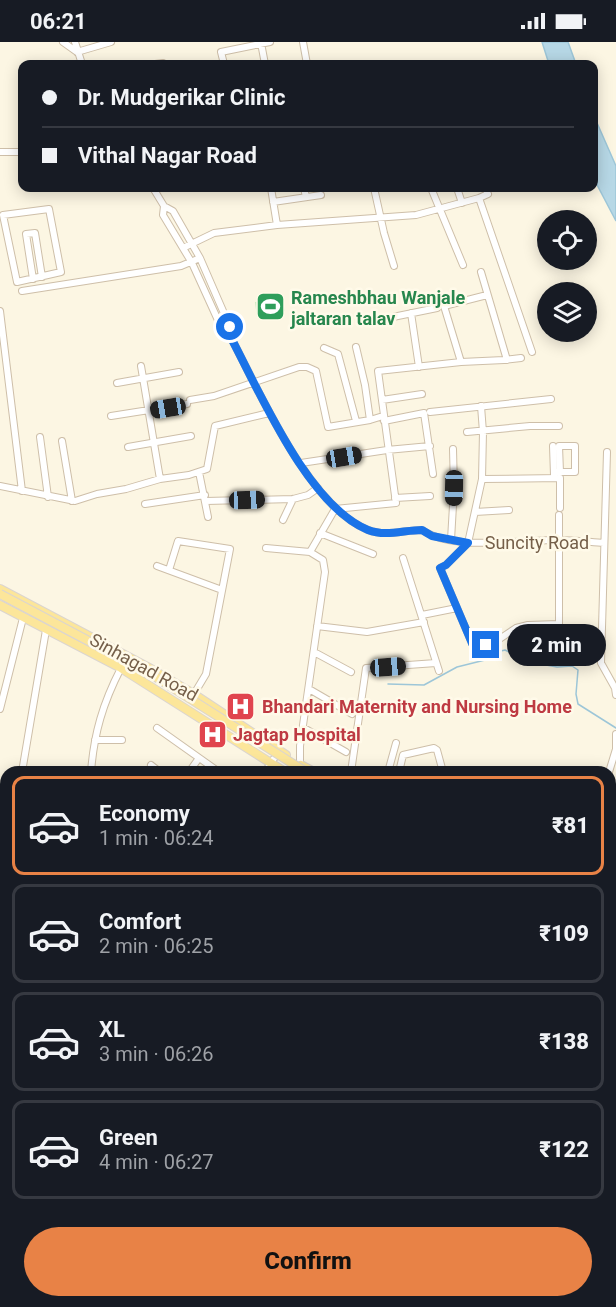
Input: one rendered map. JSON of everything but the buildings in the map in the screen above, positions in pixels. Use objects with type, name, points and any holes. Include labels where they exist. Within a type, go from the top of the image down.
[{"type":"main road","name":"Sinhagad Road","points":[[0,589],[194,694],[279,751],[293,766]]},
{"type":"main road","points":[[0,594],[151,674],[297,766]]},
{"type":"main road","points":[[0,599],[122,662],[179,695],[291,766]]},
{"type":"main road","name":"Sinhagad Road","points":[[0,605],[121,668],[271,765]]},
{"type":"street","points":[[63,42],[78,52]]},
{"type":"street","points":[[75,42],[81,60]]},
{"type":"street","points":[[78,52],[111,42]]},
{"type":"street","points":[[223,60],[221,52],[270,42]]},
{"type":"street","points":[[303,42],[306,60]]},
{"type":"street","points":[[261,43],[264,60]]},
{"type":"street","points":[[0,152],[18,152]]},
{"type":"street","name":"Suncity Road","points":[[155,192],[164,206],[172,211],[200,258],[230,327],[229,334]]},
{"type":"street","points":[[272,192],[276,225]]},
{"type":"street","points":[[305,192],[306,197]]},
{"type":"street","points":[[375,192],[393,266]]},
{"type":"street","points":[[432,192],[463,265]]},
{"type":"street","points":[[458,192],[462,203]]},
{"type":"street","points":[[183,248],[214,233],[276,225],[416,216],[479,198],[488,194],[487,192]]},
{"type":"street","points":[[273,202],[321,195]]},
{"type":"street","points":[[479,198],[532,352]]},
{"type":"street","name":"Suncity Road","points":[[164,206],[164,215],[192,262],[222,329],[229,334],[269,413],[318,488],[335,509],[368,530],[382,533],[422,530],[432,536],[468,543],[559,540],[604,543]]},
{"type":"street","points":[[49,208],[61,272],[38,278],[17,282],[3,215],[49,208]]},
{"type":"street","points":[[38,278],[35,233],[27,234],[40,287]]},
{"type":"street","points":[[22,291],[181,266],[200,258]]},
{"type":"street","points":[[481,272],[507,360]]},
{"type":"street","points":[[461,362],[444,306],[487,295]]},
{"type":"street","points":[[388,318],[437,308]]},
{"type":"street","points":[[0,311],[22,491]]},
{"type":"street","points":[[411,313],[419,367]]},
{"type":"street","points":[[356,347],[370,420]]},
{"type":"street","points":[[324,348],[338,354],[356,421]]},
{"type":"street","points":[[310,552],[335,509],[396,502],[387,450],[378,371],[521,358]]},
{"type":"street","points":[[141,366],[160,479]]},
{"type":"street","points":[[111,417],[214,396],[299,367],[313,369],[316,370],[328,427],[356,421],[424,413],[433,474]]},
{"type":"street","points":[[117,383],[179,372]]},
{"type":"street","points":[[381,400],[422,394]]},
{"type":"street","points":[[430,412],[551,399]]},
{"type":"street","points":[[481,406],[482,479],[468,543],[440,568],[474,648],[498,640],[516,628],[528,625],[559,624],[559,515]]},
{"type":"street","points":[[0,486],[72,501],[160,479],[189,475],[207,469],[215,426],[269,413]]},
{"type":"street","points":[[467,432],[530,426],[559,426]]},
{"type":"street","points":[[128,447],[191,436]]},
{"type":"street","points":[[40,437],[48,497]]},
{"type":"street","points":[[62,441],[72,501]]},
{"type":"street","points":[[301,463],[429,446]]},
{"type":"street","points":[[482,479],[556,474],[575,472],[575,446],[559,446],[555,449],[556,474],[560,478],[560,508]]},
{"type":"street","points":[[451,540],[454,488],[453,449]]},
{"type":"street","points":[[607,452],[601,663],[616,694]]},
{"type":"street","points":[[199,472],[208,517]]},
{"type":"street","points":[[145,504],[205,498],[293,499],[308,495],[318,488]]},
{"type":"street","points":[[395,498],[430,496]]},
{"type":"street","points":[[283,520],[293,499]]},
{"type":"street","points":[[475,512],[509,510]]},
{"type":"street","points":[[320,533],[373,554]]},
{"type":"street","points":[[169,570],[178,541],[230,549],[206,674],[194,694]]},
{"type":"street","points":[[266,548],[310,552],[324,562],[325,572],[298,766]]},
{"type":"street","points":[[403,558],[439,672]]},
{"type":"street","points":[[157,566],[222,590]]},
{"type":"street","points":[[317,626],[367,632],[457,608]]},
{"type":"street","points":[[0,709],[23,618]]},
{"type":"street","points":[[23,766],[46,630]]},
{"type":"street","points":[[314,652],[351,672]]},
{"type":"street","points":[[352,766],[366,668],[436,663]]},
{"type":"street","points":[[92,766],[101,712],[121,668]]},
{"type":"street","points":[[309,689],[352,714]]},
{"type":"street","points":[[157,728],[210,766]]},
{"type":"street","points":[[304,728],[346,752]]},
{"type":"street","points":[[611,766],[616,749],[616,734]]},
{"type":"street","points":[[95,740],[122,740]]},
{"type":"street","points":[[390,766],[396,743]]},
{"type":"street","points":[[400,766],[403,755],[434,748],[437,750],[441,766]]},
{"type":"street","points":[[271,765],[279,751]]},
{"type":"street","points":[[193,766],[199,758]]},
{"type":"green space","name":"Rameshbhau Wanjale jaltaran talav","points":[[282,297],[285,311],[257,317],[255,302]]},
{"type":"water","points":[[542,42],[568,42],[575,60],[548,60]]},
{"type":"water","points":[[598,125],[616,166],[616,221],[598,187]]},
{"type":"waterway","points":[[388,684],[424,685],[457,667],[485,660],[505,650],[519,657],[539,660],[546,665],[572,666],[578,670],[576,694],[578,704],[616,728]]},
{"type":"place","name":"Rameshbhau Wanjale jaltaran talav","points":[[270,307]]},
{"type":"place","name":"Bhandari Maternity and Nursing Home","points":[[241,706]]},
{"type":"place","name":"Jagtap Hospital","points":[[212,734]]},
{"type":"route","points":[[230,327],[229,334],[269,413],[310,478],[335,509],[368,530],[382,533],[422,530],[432,536],[468,543],[440,568],[474,648],[486,645]]}]
